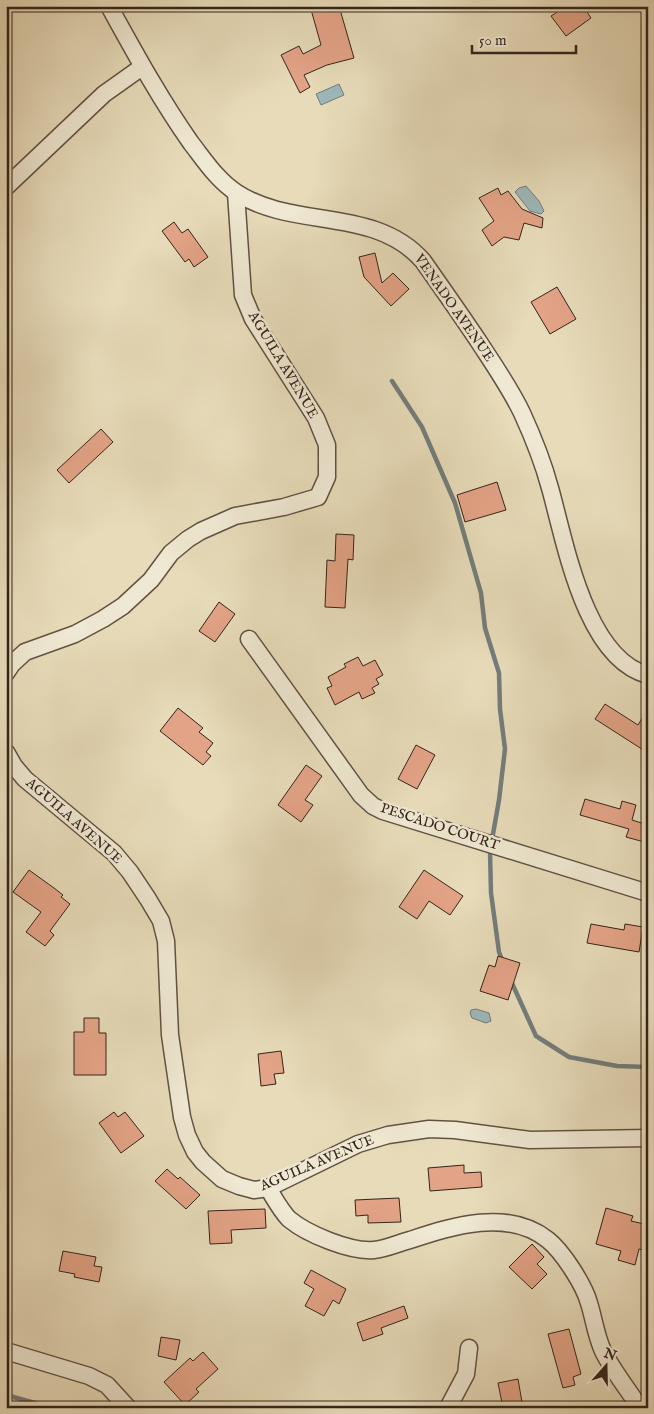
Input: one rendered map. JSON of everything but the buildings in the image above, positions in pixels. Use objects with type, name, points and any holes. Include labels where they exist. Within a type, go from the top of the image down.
[{"type":"street","name":"VENADO AVENUE","points":[[109,6],[142,67],[175,120],[205,162],[236,193],[273,209],[370,228],[406,245],[423,261],[444,289],[522,412],[550,486],[567,556],[577,586],[590,615],[609,648],[617,657],[627,665],[648,675]]},
{"type":"street","points":[[6,187],[104,94],[142,67]]},
{"type":"street","name":"AGUILA AVENUE","points":[[6,673],[12,664],[25,652],[75,634],[123,606],[151,580],[171,553],[201,531],[235,516],[293,505],[318,497],[327,477],[327,445],[316,418],[252,319],[243,295],[236,193]]},
{"type":"street","name":"PESCADO COURT","points":[[249,639],[361,795],[373,806],[383,811],[648,893]]},
{"type":"street","name":"AGUILA AVENUE","points":[[6,752],[14,766],[25,779],[114,853],[130,872],[160,921],[166,941],[169,1019],[182,1117],[187,1135],[195,1152],[222,1179],[254,1190],[268,1188],[358,1144],[388,1135],[429,1129],[455,1130],[530,1140],[648,1138]]},
{"type":"street","points":[[268,1188],[288,1218],[299,1226],[328,1240],[359,1250],[375,1250],[451,1226],[469,1223],[497,1222],[515,1224],[533,1230],[549,1240],[573,1271],[588,1301],[603,1351],[640,1408]]},
{"type":"street","points":[[448,1408],[466,1374],[469,1348]]},
{"type":"street","points":[[6,1351],[89,1376],[108,1385],[128,1408]]},
{"type":"water","points":[[339,84],[344,95],[321,105],[316,94]]},
{"type":"water","points":[[526,186],[539,201],[544,211],[541,214],[530,211],[515,192],[519,188]]},
{"type":"water","points":[[476,1009],[489,1013],[491,1021],[486,1023],[472,1018],[471,1010]]},
{"type":"waterway","points":[[392,381],[422,427],[455,503],[481,593],[485,628],[499,673],[500,709],[505,749],[490,851],[491,893],[499,952],[503,962]]},
{"type":"waterway","points":[[511,981],[536,1036],[569,1057],[617,1066],[648,1067]]},
{"type":"waterway","points":[[6,1395],[53,1408]]}]
